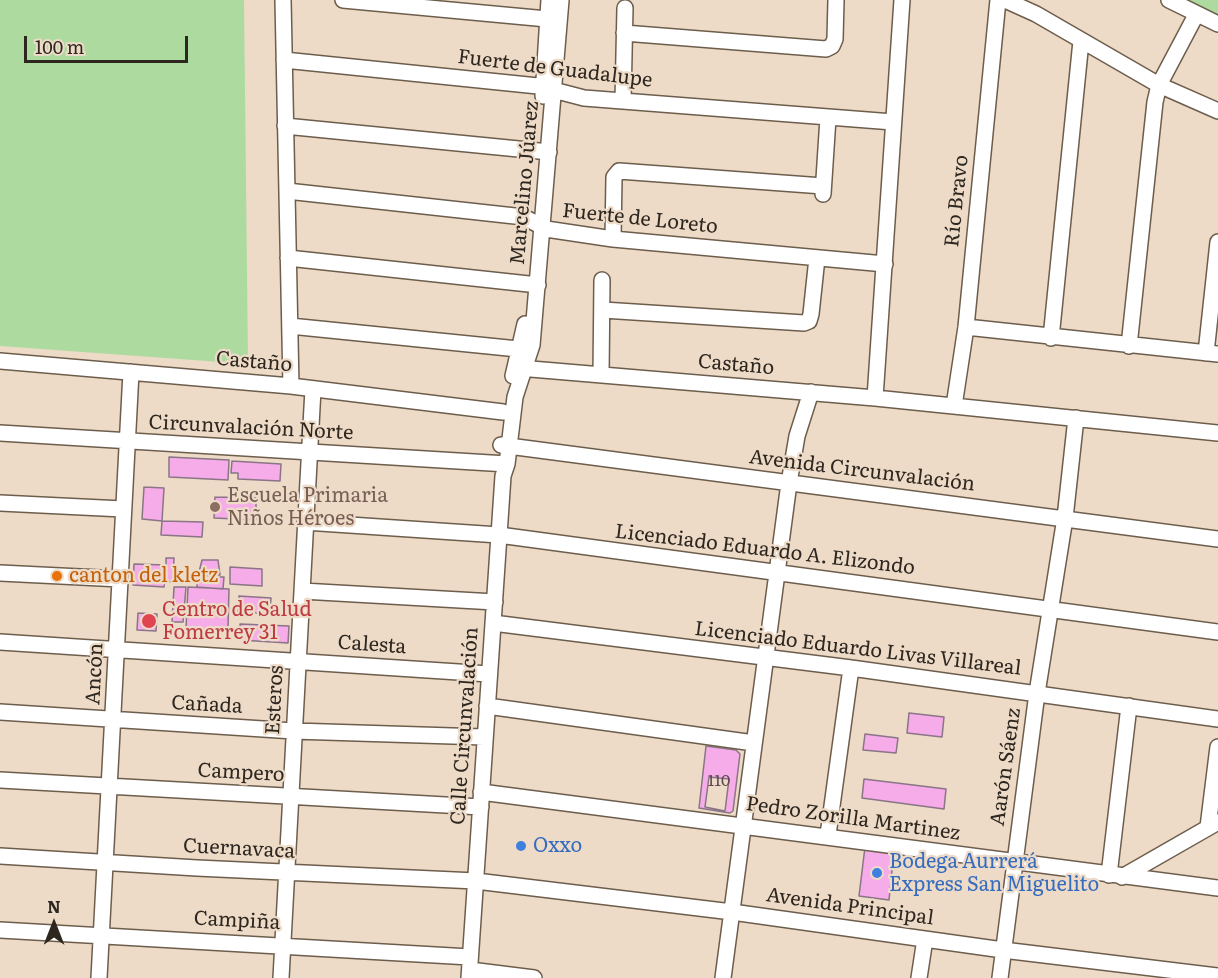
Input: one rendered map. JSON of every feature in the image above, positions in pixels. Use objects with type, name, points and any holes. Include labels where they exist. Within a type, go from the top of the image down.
[{"type":"street","points":[[283,0],[291,386]]},
{"type":"street","points":[[343,0],[553,20]]},
{"type":"street","name":"Marcelino Júarez","points":[[521,368],[526,349],[539,224],[553,20],[549,0]]},
{"type":"street","name":"Marcelino Júarez","points":[[553,20],[561,0]]},
{"type":"street","points":[[624,33],[826,49],[834,43],[836,0]]},
{"type":"street","points":[[875,398],[902,0]]},
{"type":"street","name":"Río Bravo","points":[[954,406],[966,327],[998,0]]},
{"type":"street","points":[[1005,0],[1036,14],[1159,85],[1218,111]]},
{"type":"street","points":[[1172,1],[1218,24]]},
{"type":"street","points":[[623,100],[625,8]]},
{"type":"street","points":[[1129,346],[1149,143],[1159,85],[1196,15]]},
{"type":"street","points":[[1051,338],[1081,41]]},
{"type":"street","name":"Fuerte de Guadalupe","points":[[284,60],[549,88],[573,96],[893,122]]},
{"type":"street","points":[[613,239],[614,177],[619,171],[823,190],[828,118]]},
{"type":"street","points":[[285,126],[544,152]]},
{"type":"street","name":"Fuerte de Loreto","points":[[287,191],[518,216],[539,224],[613,239],[885,264]]},
{"type":"street","points":[[966,327],[1212,354],[1218,242]]},
{"type":"street","points":[[288,258],[534,284]]},
{"type":"street","points":[[603,310],[804,323],[809,321],[811,314],[817,258]]},
{"type":"street","points":[[601,375],[602,280]]},
{"type":"street","points":[[290,326],[526,349]]},
{"type":"street","name":"Castaño","points":[[0,361],[291,386],[503,412]]},
{"type":"street","name":"Castaño","points":[[521,368],[811,392],[1218,433]]},
{"type":"street","name":"Calle Circunvalación","points":[[505,445],[503,412],[521,368]]},
{"type":"street","name":"Calle Circunvalación","points":[[470,968],[503,468],[505,445],[521,368]]},
{"type":"street","name":"Ancón","points":[[99,978],[131,372]]},
{"type":"street","name":"Esteros","points":[[281,978],[313,389]]},
{"type":"street","points":[[723,978],[789,483],[797,436],[811,392]]},
{"type":"street","name":"Aarón Sáenz","points":[[1000,978],[1037,693],[1065,518],[1076,418]]},
{"type":"street","name":"Circunvalación Norte","points":[[0,433],[309,452],[503,468]]},
{"type":"street","name":"Avenida Circunvalación","points":[[505,445],[1218,539]]},
{"type":"street","points":[[0,503],[123,509]]},
{"type":"street","name":"Licenciado Eduardo A. Elizondo","points":[[305,522],[499,535],[1050,612],[1218,632]]},
{"type":"street","points":[[0,573],[121,579]]},
{"type":"street","points":[[302,591],[495,602]]},
{"type":"street","name":"Licenciado Eduardo Livas Villareal","points":[[493,623],[851,668],[1218,719]]},
{"type":"street","name":"Calesta","points":[[0,642],[489,674]]},
{"type":"street","points":[[828,835],[851,668]]},
{"type":"street","points":[[487,706],[754,743]]},
{"type":"street","points":[[1116,876],[1129,706]]},
{"type":"street","name":"Cañada","points":[[0,712],[294,731],[484,737]]},
{"type":"street","points":[[1116,876],[1213,825],[1218,747]]},
{"type":"street","name":"Campero","points":[[0,780],[292,797],[481,799]]},
{"type":"street","name":"Pedro Zorilla Martinez","points":[[481,799],[828,835],[1116,876],[1218,888]]},
{"type":"street","name":"Cuernavaca","points":[[0,856],[287,873],[476,881]]},
{"type":"street","name":"Avenida Principal","points":[[476,881],[1218,976]]},
{"type":"street","name":"Campiña","points":[[0,930],[283,945],[534,978]]},
{"type":"street","points":[[920,978],[925,939]]},
{"type":"green space","points":[[0,0],[244,0],[248,364],[0,346]]},
{"type":"green space","points":[[1169,0],[1218,0],[1218,24]]},
{"type":"building","points":[[169,457],[229,460],[228,480],[169,477]]},
{"type":"building","points":[[232,461],[281,464],[280,481],[238,479],[238,473],[231,473]]},
{"type":"building","points":[[144,487],[164,488],[162,521],[142,519]]},
{"type":"building","points":[[215,497],[256,498],[256,520],[214,518]]},
{"type":"building","points":[[162,521],[203,522],[202,537],[161,535]]},
{"type":"building","points":[[166,558],[174,558],[173,582],[165,581],[164,587],[133,585],[134,564],[166,565]]},
{"type":"building","points":[[202,560],[218,560],[220,575],[198,576]]},
{"type":"building","points":[[230,567],[262,569],[262,586],[230,584]]},
{"type":"building","points":[[216,577],[224,577],[223,589],[197,587],[197,580],[216,581]]},
{"type":"building","points":[[174,587],[186,587],[183,622],[172,622]]},
{"type":"building","points":[[188,587],[229,589],[228,629],[211,639],[199,638],[186,628]]},
{"type":"building","points":[[239,596],[271,598],[270,614],[238,612]]},
{"type":"building","points":[[138,613],[157,614],[156,631],[137,630]]},
{"type":"building","points":[[240,624],[289,626],[288,643],[240,640]]},
{"type":"building","points":[[909,713],[944,717],[942,737],[907,733]]},
{"type":"building","points":[[865,734],[898,738],[896,753],[863,750]]},
{"type":"building","points":[[706,746],[736,750],[740,754],[733,811],[730,813],[699,808]]},
{"type":"building","points":[[709,777],[729,779],[725,811],[705,807]]},
{"type":"building","points":[[864,779],[946,789],[944,809],[862,798]]},
{"type":"building","name":"Bodega Aurrerá Express San Miguelito","points":[[865,847],[894,851],[889,900],[859,896]]},
{"type":"place","name":"Escuela Primaria Niños Héroes","points":[[215,507]]},
{"type":"place","name":"canton del kletz","points":[[57,576]]},
{"type":"place","name":"Centro de Salud Fomerrey 31","points":[[149,621]]},
{"type":"place","name":"Oxxo","points":[[521,846]]},
{"type":"place","name":"Bodega Aurrerá Express San Miguelito","points":[[877,873]]}]
